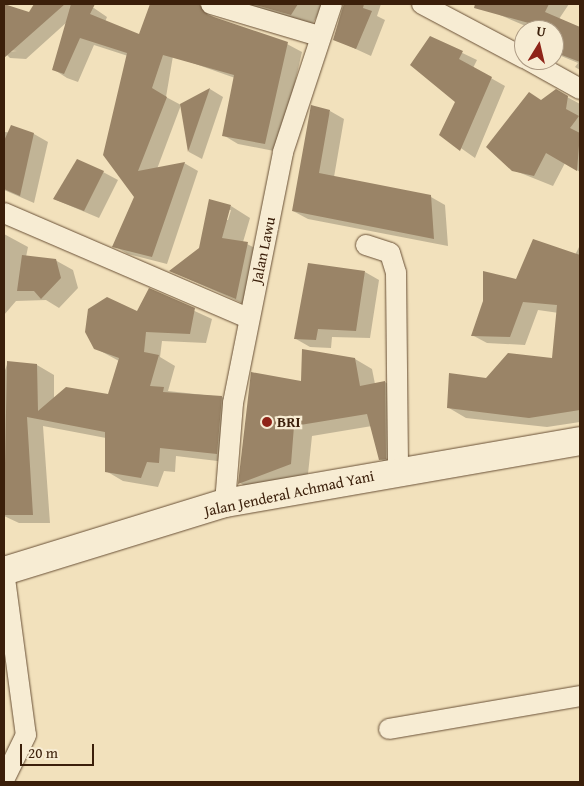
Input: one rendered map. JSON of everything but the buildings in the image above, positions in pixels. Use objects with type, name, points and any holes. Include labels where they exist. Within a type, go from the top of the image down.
[{"type":"main road","name":"Jalan Jenderal Achmad Yani","points":[[4,571],[224,503],[398,471],[580,441]]},
{"type":"street","points":[[211,4],[319,36]]},
{"type":"street","name":"Jalan Lawu","points":[[224,503],[232,402],[283,152],[319,36],[332,4]]},
{"type":"street","points":[[422,4],[514,53]]},
{"type":"street","points":[[546,70],[580,89]]},
{"type":"street","points":[[4,213],[248,318]]},
{"type":"street","points":[[366,245],[390,253],[396,273],[398,471]]},
{"type":"street","points":[[4,571],[26,735],[4,780]]},
{"type":"street","points":[[389,729],[580,696]]},
{"type":"place","name":"BRI","points":[[267,422]]}]
